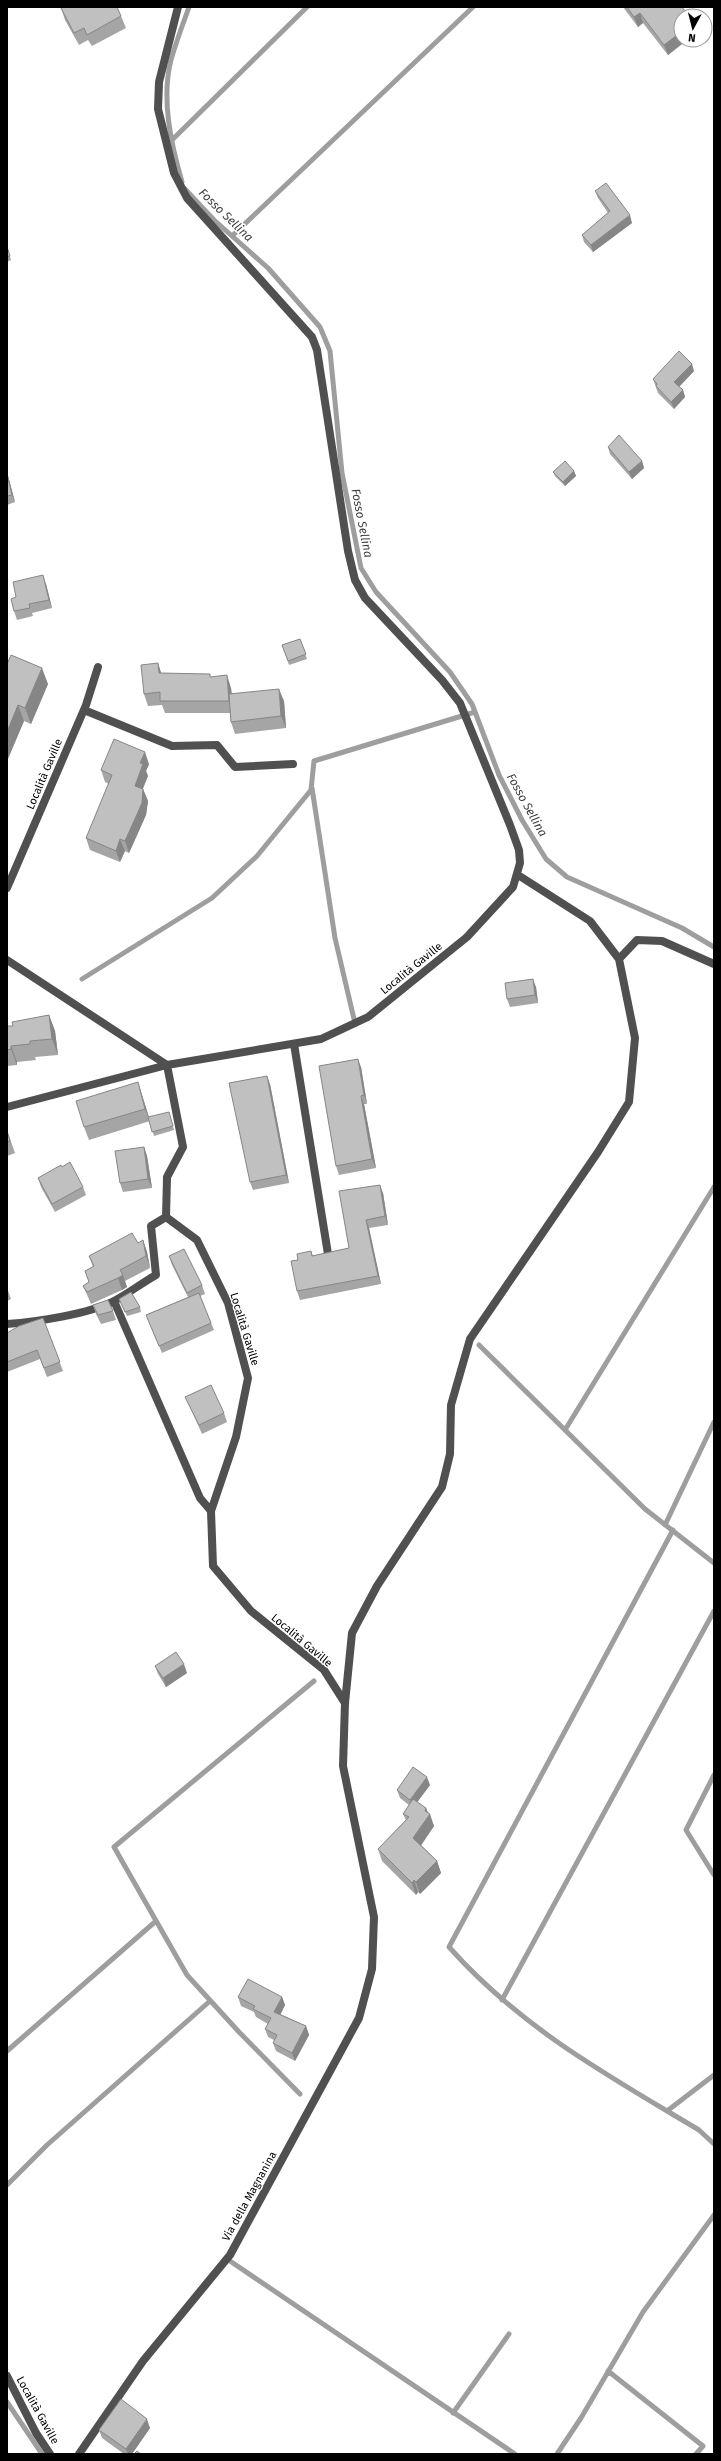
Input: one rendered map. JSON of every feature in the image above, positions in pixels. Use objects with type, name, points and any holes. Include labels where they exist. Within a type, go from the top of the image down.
[{"type":"street","points":[[178,7],[159,82],[158,96],[158,110],[174,173],[187,198],[312,337],[317,350],[348,551],[355,580],[365,598],[442,680],[460,703],[519,850],[520,863],[518,875],[590,922],[619,959],[637,940],[662,941],[714,964]]},
{"type":"street","name":"Località Gaville","points":[[7,888],[84,710],[98,668]]},
{"type":"street","points":[[84,710],[172,746],[217,745],[235,767],[293,764]]},
{"type":"street","name":"Località Gaville","points":[[7,1107],[167,1065],[321,1040],[338,1033],[381,1007],[467,937],[513,887],[518,875]]},
{"type":"street","name":"Via della Magnanina","points":[[79,2454],[143,2361],[230,2255],[359,2018],[372,1969],[374,1917],[343,1766],[345,1703],[352,1633],[377,1586],[442,1487],[450,1454],[451,1405],[470,1339],[598,1152],[629,1102],[635,1038],[619,959]]},
{"type":"street","points":[[7,960],[167,1065],[183,1146],[167,1178],[166,1217],[151,1226],[156,1275],[114,1301],[99,1308],[24,1323],[7,1324]]},
{"type":"street","points":[[294,1044],[328,1254]]},
{"type":"street","name":"Località Gaville","points":[[166,1217],[197,1240],[228,1303],[248,1378],[236,1438],[211,1511],[213,1566],[251,1611],[324,1670],[345,1703]]},
{"type":"street","points":[[114,1301],[200,1498],[211,1511]]},
{"type":"street","name":"Località Gaville","points":[[7,2376],[36,2433],[50,2454]]},
{"type":"building","points":[[117,7],[121,16],[87,35],[84,28],[74,33],[61,8]]},
{"type":"building","points":[[627,7],[683,8],[673,8],[673,38],[664,45],[640,13],[634,17]]},
{"type":"building","points":[[606,183],[630,215],[591,245],[582,235],[610,211],[595,191]]},
{"type":"building","points":[[7,247],[10,256],[7,257]]},
{"type":"building","points":[[679,351],[692,364],[674,382],[683,390],[671,402],[656,386],[657,384],[653,379]]},
{"type":"building","points":[[619,435],[642,461],[629,472],[608,447]]},
{"type":"building","points":[[565,461],[574,471],[563,482],[553,472]]},
{"type":"building","points":[[7,474],[12,495],[7,496]]},
{"type":"building","points":[[43,575],[49,600],[29,604],[30,608],[14,611],[11,599],[16,597],[13,582]]},
{"type":"building","points":[[300,639],[306,654],[288,661],[282,645]]},
{"type":"building","points":[[11,655],[42,668],[25,708],[18,705],[7,732],[7,664]]},
{"type":"building","points":[[158,663],[159,673],[210,674],[210,677],[227,675],[229,701],[160,701],[160,692],[144,694],[141,665]]},
{"type":"building","points":[[279,689],[281,716],[231,722],[229,694]]},
{"type":"building","points":[[114,739],[145,752],[140,763],[143,764],[135,786],[143,789],[142,803],[125,841],[120,839],[116,851],[86,838],[112,775],[101,770]]},
{"type":"building","points":[[533,979],[535,995],[507,999],[505,983]]},
{"type":"building","points":[[49,1015],[52,1039],[30,1041],[30,1044],[11,1046],[11,1049],[7,1050],[7,1026],[13,1026],[12,1022]]},
{"type":"building","points":[[358,1059],[364,1095],[361,1096],[372,1159],[336,1166],[319,1066]]},
{"type":"building","points":[[267,1076],[286,1175],[250,1182],[229,1083]]},
{"type":"building","points":[[138,1082],[145,1109],[84,1127],[76,1101]]},
{"type":"building","points":[[169,1112],[173,1126],[152,1132],[148,1117]]},
{"type":"building","points":[[7,1131],[10,1141],[7,1142]]},
{"type":"building","points":[[144,1147],[148,1179],[120,1183],[115,1151]]},
{"type":"building","points":[[70,1162],[83,1187],[52,1204],[38,1178],[61,1165],[62,1167]]},
{"type":"building","points":[[380,1185],[385,1216],[366,1220],[378,1276],[297,1291],[291,1261],[298,1260],[297,1254],[311,1251],[312,1256],[349,1248],[339,1191]]},
{"type":"building","points":[[132,1233],[138,1243],[143,1240],[146,1256],[120,1270],[123,1275],[87,1292],[83,1286],[89,1282],[85,1271],[94,1266],[89,1256]]},
{"type":"building","points":[[184,1249],[202,1285],[187,1293],[169,1256]]},
{"type":"building","points":[[131,1292],[140,1307],[125,1312],[119,1299]]},
{"type":"building","points":[[199,1293],[211,1323],[159,1346],[146,1315]]},
{"type":"building","points":[[108,1300],[113,1311],[98,1315],[93,1305]]},
{"type":"building","points":[[43,1318],[60,1362],[44,1368],[37,1350],[7,1362],[7,1333],[19,1326]]},
{"type":"building","points":[[211,1385],[224,1413],[199,1425],[185,1397]]},
{"type":"building","points":[[176,1652],[184,1664],[163,1678],[155,1666]]},
{"type":"building","points":[[413,1767],[427,1777],[410,1800],[397,1790]]},
{"type":"building","points":[[413,1799],[426,1808],[425,1811],[430,1814],[413,1838],[437,1861],[416,1882],[414,1880],[412,1883],[378,1849],[409,1817],[403,1814]]},
{"type":"building","points":[[248,1979],[282,1997],[274,2012],[306,2026],[292,2053],[273,2043],[277,2035],[265,2029],[271,2018],[253,2009],[255,2006],[238,1997]]},
{"type":"building","points":[[121,2399],[147,2419],[126,2449],[99,2430]]},
{"type":"building","points":[[137,2451],[141,2454],[134,2454]]},
{"type":"waterway","name":"Fosso Sellina","points":[[182,182],[171,137],[167,106],[167,90],[171,60],[189,7]]},
{"type":"waterway","points":[[172,140],[307,7]]},
{"type":"waterway","points":[[232,236],[473,7]]},
{"type":"waterway","name":"Fosso Sellina","points":[[185,189],[214,220],[268,268],[320,327],[330,351],[342,473],[361,568],[376,592],[450,672],[472,704],[499,775],[522,820],[546,859],[567,877],[682,928],[714,947]]},
{"type":"waterway","points":[[82,979],[212,898],[257,856],[311,790],[314,761],[475,712]]},
{"type":"waterway","points":[[312,788],[335,938],[354,1019]]},
{"type":"waterway","points":[[565,1430],[714,1187]]},
{"type":"waterway","points":[[479,1345],[645,1509],[714,1563]]},
{"type":"waterway","points":[[665,1525],[714,1422]]},
{"type":"waterway","points":[[673,1530],[449,1947],[477,1976],[535,2026],[631,2090],[699,2130],[714,2144]]},
{"type":"waterway","points":[[502,2000],[714,1611]]},
{"type":"waterway","points":[[300,2094],[239,2032],[187,1975],[114,1847],[314,1681]]},
{"type":"waterway","points":[[714,1775],[686,1830],[714,1875]]},
{"type":"waterway","points":[[7,2051],[156,1921]]},
{"type":"waterway","points":[[7,2185],[47,2145],[210,2001]]},
{"type":"waterway","points":[[667,2111],[714,2075]]},
{"type":"waterway","points":[[557,2454],[581,2418],[643,2312],[714,2215]]},
{"type":"waterway","points":[[230,2261],[515,2454]]},
{"type":"waterway","points":[[453,2413],[509,2334]]},
{"type":"waterway","points":[[608,2371],[703,2446],[696,2454]]},
{"type":"waterway","points":[[7,2402],[42,2454]]}]
